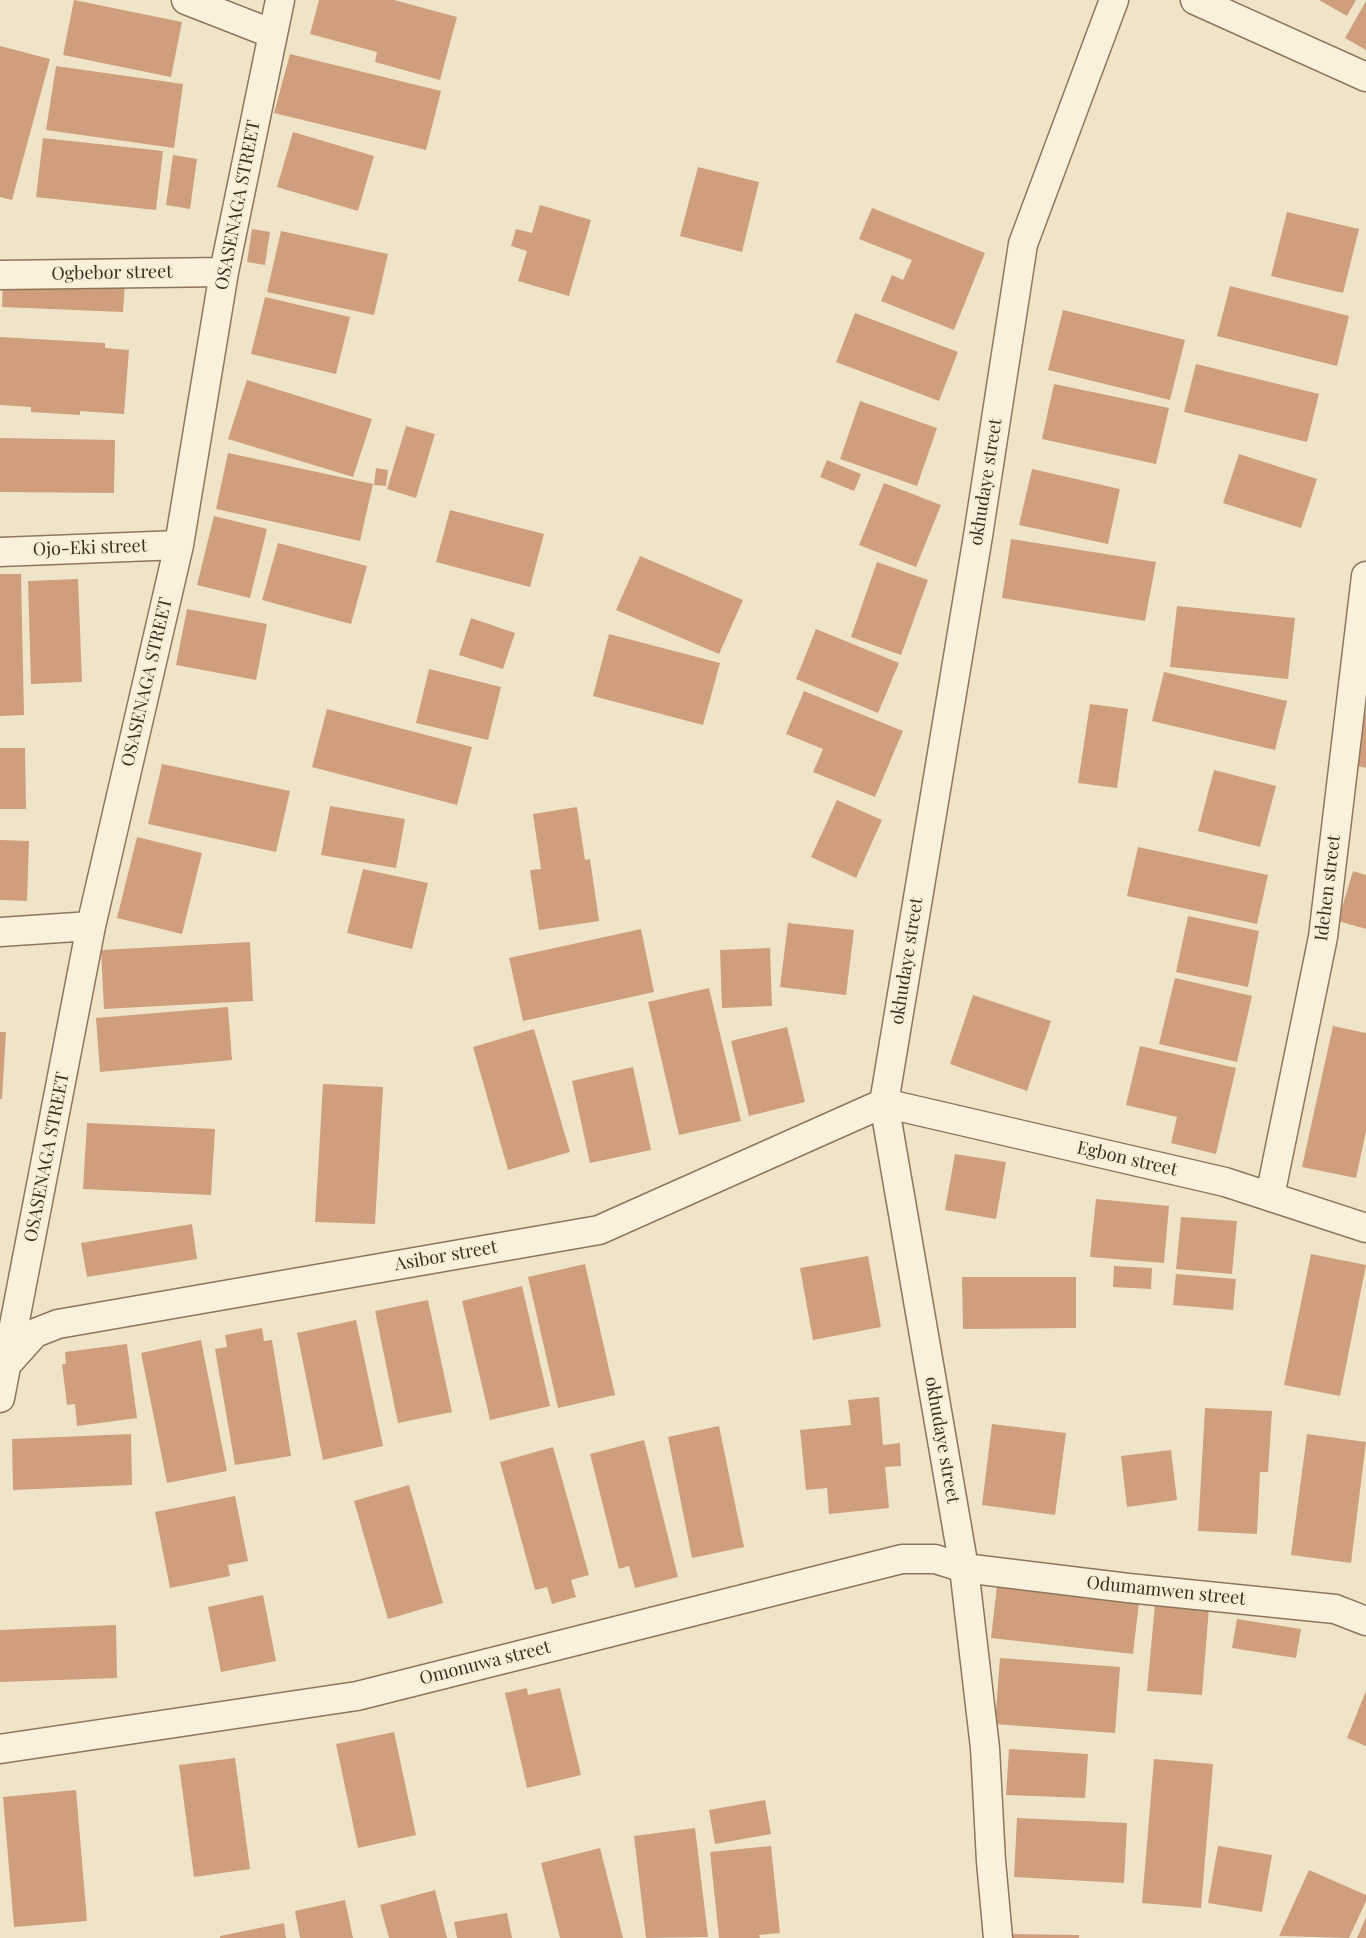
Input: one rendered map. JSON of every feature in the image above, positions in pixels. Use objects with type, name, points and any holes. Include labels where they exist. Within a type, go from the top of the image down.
[{"type":"street","points":[[186,0],[273,34]]},
{"type":"street","name":"OSASENAGA STREET","points":[[0,1398],[4,1363],[91,926],[179,545],[224,272],[280,0]]},
{"type":"street","name":"okhudaye street","points":[[998,1938],[985,1748],[964,1568],[884,1103],[978,536],[1023,244],[1114,0]]},
{"type":"street","points":[[1195,0],[1366,77]]},
{"type":"street","name":"Ogbebor street","points":[[0,275],[224,272]]},
{"type":"street","name":"Ojo-Eki street","points":[[0,552],[179,545]]},
{"type":"street","name":"Idehen street","points":[[1270,1196],[1323,937],[1366,576]]},
{"type":"street","points":[[0,932],[91,926]]},
{"type":"street","name":"Egbon street","points":[[884,1103],[1225,1182],[1366,1228]]},
{"type":"street","name":"Asibor street","points":[[4,1363],[35,1332],[58,1324],[599,1230],[884,1103]]},
{"type":"street","name":"Omonuwa street","points":[[0,1749],[357,1696],[902,1559],[934,1559],[964,1568]]},
{"type":"street","name":"Odumamwen street","points":[[964,1568],[1128,1588],[1335,1609],[1366,1621]]},
{"type":"building","points":[[74,0],[182,22],[171,77],[63,55]]},
{"type":"building","points":[[319,0],[394,0],[457,17],[440,80],[375,62],[377,52],[310,34]]},
{"type":"building","points":[[1319,0],[1356,0],[1347,16]]},
{"type":"building","points":[[1366,1],[1366,50],[1345,38]]},
{"type":"building","points":[[0,46],[50,59],[12,200],[0,197]]},
{"type":"building","points":[[290,54],[441,91],[426,150],[274,113]]},
{"type":"building","points":[[56,66],[183,84],[174,148],[46,130]]},
{"type":"building","points":[[293,132],[374,156],[358,211],[277,187]]},
{"type":"building","points":[[43,138],[163,151],[156,210],[36,197]]},
{"type":"building","points":[[173,155],[197,159],[190,209],[166,205]]},
{"type":"building","points":[[698,167],[759,182],[742,252],[680,236]]},
{"type":"building","points":[[540,205],[591,220],[569,296],[518,281],[527,251],[511,246],[516,229],[532,233]]},
{"type":"building","points":[[872,208],[985,253],[954,330],[881,301],[892,275],[903,280],[912,260],[859,239]]},
{"type":"building","points":[[1287,212],[1359,229],[1343,293],[1271,276]]},
{"type":"building","points":[[252,229],[270,232],[265,265],[247,262]]},
{"type":"building","points":[[281,231],[388,254],[374,315],[267,292]]},
{"type":"building","points":[[3,278],[125,283],[123,312],[2,307]]},
{"type":"building","points":[[1230,286],[1349,316],[1337,366],[1217,336]]},
{"type":"building","points":[[265,297],[350,317],[336,374],[251,354]]},
{"type":"building","points":[[1063,310],[1185,340],[1170,400],[1048,370]]},
{"type":"building","points":[[855,313],[958,352],[939,401],[836,362]]},
{"type":"building","points":[[0,337],[105,343],[105,348],[129,350],[124,414],[80,411],[80,415],[31,412],[31,407],[0,405]]},
{"type":"building","points":[[1196,364],[1319,394],[1307,442],[1184,412]]},
{"type":"building","points":[[247,380],[372,419],[353,477],[228,439]]},
{"type":"building","points":[[1054,384],[1169,408],[1156,464],[1042,439]]},
{"type":"building","points":[[860,401],[937,428],[917,486],[840,459]]},
{"type":"building","points":[[406,426],[435,434],[416,498],[387,489]]},
{"type":"building","points":[[0,438],[115,440],[114,493],[0,492]]},
{"type":"building","points":[[228,453],[373,484],[360,541],[216,509]]},
{"type":"building","points":[[1239,454],[1317,479],[1301,528],[1223,503]]},
{"type":"building","points":[[827,460],[861,474],[854,491],[820,477]]},
{"type":"building","points":[[376,468],[388,470],[386,486],[374,485]]},
{"type":"building","points":[[1032,469],[1120,489],[1108,544],[1019,525]]},
{"type":"building","points":[[884,483],[941,505],[916,567],[859,545]]},
{"type":"building","points":[[450,510],[544,534],[530,587],[436,562]]},
{"type":"building","points":[[214,516],[267,529],[250,598],[197,585]]},
{"type":"building","points":[[1011,539],[1156,562],[1145,621],[1002,598]]},
{"type":"building","points":[[278,543],[367,566],[351,624],[262,600]]},
{"type":"building","points":[[640,556],[743,600],[719,654],[616,610]]},
{"type":"building","points":[[877,562],[928,580],[901,655],[851,637]]},
{"type":"building","points":[[0,574],[21,574],[24,715],[0,716]]},
{"type":"building","points":[[78,579],[82,682],[31,684],[28,581]]},
{"type":"building","points":[[1177,606],[1295,618],[1288,679],[1170,667]]},
{"type":"building","points":[[187,609],[267,624],[256,680],[176,665]]},
{"type":"building","points":[[471,618],[515,633],[503,669],[459,655]]},
{"type":"building","points":[[816,629],[899,663],[878,713],[796,679]]},
{"type":"building","points":[[609,634],[720,663],[703,725],[593,696]]},
{"type":"building","points":[[429,669],[501,687],[488,740],[416,723]]},
{"type":"building","points":[[1164,672],[1287,701],[1275,750],[1152,721]]},
{"type":"building","points":[[804,691],[903,731],[875,797],[813,772],[823,749],[786,734]]},
{"type":"building","points":[[1090,704],[1128,709],[1117,788],[1078,783]]},
{"type":"building","points":[[327,709],[472,747],[457,805],[312,767]]},
{"type":"building","points":[[1366,712],[1366,768],[1353,765]]},
{"type":"building","points":[[0,748],[25,748],[26,809],[0,809]]},
{"type":"building","points":[[162,764],[290,791],[276,852],[148,824]]},
{"type":"building","points":[[1214,770],[1276,786],[1260,847],[1198,831]]},
{"type":"building","points":[[837,800],[882,820],[856,878],[811,857]]},
{"type":"building","points":[[330,806],[405,819],[396,868],[321,855]]},
{"type":"building","points":[[577,807],[585,860],[590,859],[599,921],[539,930],[530,870],[541,869],[533,814]]},
{"type":"building","points":[[137,837],[202,853],[182,934],[117,918]]},
{"type":"building","points":[[0,840],[29,841],[27,901],[0,900]]},
{"type":"building","points":[[1138,847],[1268,875],[1257,924],[1127,896]]},
{"type":"building","points":[[363,869],[428,883],[412,949],[347,933]]},
{"type":"building","points":[[1353,871],[1366,875],[1366,929],[1338,921]]},
{"type":"building","points":[[1188,916],[1259,931],[1248,987],[1176,972]]},
{"type":"building","points":[[788,923],[854,930],[846,995],[780,987]]},
{"type":"building","points":[[641,929],[654,992],[523,1021],[509,958]]},
{"type":"building","points":[[250,942],[253,1001],[104,1009],[101,950]]},
{"type":"building","points":[[770,948],[772,1006],[722,1008],[720,950]]},
{"type":"building","points":[[1175,978],[1252,996],[1237,1062],[1159,1044]]},
{"type":"building","points":[[709,988],[741,1121],[679,1135],[648,1002]]},
{"type":"building","points":[[973,995],[1051,1021],[1027,1091],[950,1064]]},
{"type":"building","points":[[228,1007],[232,1060],[100,1072],[96,1018]]},
{"type":"building","points":[[1333,1026],[1366,1033],[1366,1131],[1356,1178],[1302,1167]]},
{"type":"building","points":[[787,1027],[805,1102],[749,1116],[731,1041]]},
{"type":"building","points":[[534,1029],[570,1152],[508,1170],[473,1047]]},
{"type":"building","points":[[0,1032],[6,1032],[2,1099],[0,1099]]},
{"type":"building","points":[[1140,1046],[1236,1068],[1216,1154],[1171,1143],[1177,1117],[1126,1105]]},
{"type":"building","points":[[633,1067],[651,1150],[590,1163],[572,1081]]},
{"type":"building","points":[[323,1084],[383,1087],[375,1224],[315,1222]]},
{"type":"building","points":[[87,1123],[215,1129],[211,1195],[83,1189]]},
{"type":"building","points":[[955,1154],[1006,1162],[996,1219],[945,1210]]},
{"type":"building","points":[[1096,1199],[1169,1206],[1164,1263],[1090,1257]]},
{"type":"building","points":[[1181,1217],[1237,1221],[1232,1274],[1176,1269]]},
{"type":"building","points":[[192,1224],[197,1259],[87,1277],[81,1243]]},
{"type":"building","points":[[1311,1254],[1366,1265],[1340,1396],[1284,1385]]},
{"type":"building","points":[[868,1256],[881,1327],[813,1340],[800,1268]]},
{"type":"building","points":[[585,1264],[615,1395],[558,1408],[528,1277]]},
{"type":"building","points":[[1114,1266],[1152,1268],[1151,1289],[1113,1287]]},
{"type":"building","points":[[1176,1274],[1236,1279],[1233,1310],[1173,1305]]},
{"type":"building","points":[[962,1277],[1076,1277],[1076,1328],[963,1329]]},
{"type":"building","points":[[522,1286],[550,1406],[490,1420],[462,1301]]},
{"type":"building","points":[[428,1300],[452,1412],[398,1423],[375,1311]]},
{"type":"building","points":[[356,1320],[383,1446],[323,1460],[297,1333]]},
{"type":"building","points":[[262,1328],[264,1341],[272,1340],[291,1456],[235,1465],[215,1349],[227,1347],[225,1335]]},
{"type":"building","points":[[201,1340],[227,1471],[167,1483],[141,1353]]},
{"type":"building","points":[[127,1344],[137,1418],[77,1426],[75,1404],[67,1405],[62,1364],[66,1364],[65,1352]]},
{"type":"building","points":[[879,1397],[883,1445],[900,1443],[901,1466],[885,1467],[889,1508],[829,1514],[827,1488],[806,1490],[800,1430],[851,1425],[848,1400]]},
{"type":"building","points":[[1205,1408],[1272,1411],[1268,1472],[1260,1472],[1257,1534],[1198,1531]]},
{"type":"building","points":[[992,1424],[1066,1433],[1055,1515],[982,1505]]},
{"type":"building","points":[[719,1426],[744,1547],[692,1558],[668,1437]]},
{"type":"building","points":[[131,1434],[132,1485],[13,1490],[12,1439]]},
{"type":"building","points":[[1307,1434],[1366,1442],[1351,1563],[1291,1555]]},
{"type":"building","points":[[644,1440],[678,1577],[635,1588],[629,1566],[619,1569],[590,1454]]},
{"type":"building","points":[[553,1447],[589,1575],[571,1580],[576,1597],[552,1604],[547,1587],[535,1590],[500,1462]]},
{"type":"building","points":[[1171,1450],[1177,1500],[1127,1507],[1121,1456]]},
{"type":"building","points":[[409,1485],[443,1603],[388,1619],[354,1501]]},
{"type":"building","points":[[235,1496],[248,1561],[228,1565],[230,1576],[170,1588],[155,1512]]},
{"type":"building","points":[[997,1586],[1139,1602],[1133,1654],[991,1638]]},
{"type":"building","points":[[263,1595],[276,1661],[221,1672],[208,1607]]},
{"type":"building","points":[[1155,1604],[1209,1608],[1202,1695],[1147,1691]]},
{"type":"building","points":[[1237,1619],[1301,1629],[1296,1658],[1232,1648]]},
{"type":"building","points":[[116,1625],[117,1678],[0,1682],[0,1630]]},
{"type":"building","points":[[1000,1658],[1120,1667],[1115,1733],[995,1724]]},
{"type":"building","points":[[527,1688],[528,1695],[560,1688],[581,1775],[527,1788],[505,1693]]},
{"type":"building","points":[[1366,1691],[1366,1746],[1347,1738]]},
{"type":"building","points":[[394,1732],[416,1835],[358,1848],[336,1744]]},
{"type":"building","points":[[1009,1749],[1088,1754],[1085,1798],[1006,1795]]},
{"type":"building","points":[[235,1758],[250,1869],[194,1877],[179,1765]]},
{"type":"building","points":[[1154,1759],[1213,1764],[1201,1908],[1142,1903]]},
{"type":"building","points":[[76,1790],[87,1921],[14,1927],[3,1797]]},
{"type":"building","points":[[765,1800],[771,1834],[715,1844],[709,1810]]},
{"type":"building","points":[[1017,1818],[1127,1823],[1124,1883],[1014,1877]]},
{"type":"building","points":[[695,1828],[708,1937],[646,1938],[634,1836]]},
{"type":"building","points":[[771,1846],[780,1933],[759,1935],[760,1938],[719,1938],[710,1852]]},
{"type":"building","points":[[1218,1846],[1272,1855],[1262,1912],[1208,1903]]},
{"type":"building","points":[[600,1848],[623,1938],[560,1938],[541,1863]]},
{"type":"building","points":[[1309,1870],[1366,1895],[1366,1901],[1349,1938],[1279,1936]]},
{"type":"building","points":[[435,1890],[447,1938],[389,1938],[380,1905]]},
{"type":"building","points":[[345,1900],[353,1938],[300,1938],[295,1911]]},
{"type":"building","points":[[507,1913],[512,1938],[457,1938],[454,1922]]},
{"type":"building","points":[[1366,1917],[1366,1938],[1357,1938]]},
{"type":"building","points":[[284,1923],[286,1938],[220,1938],[220,1936]]},
{"type":"building","points":[[1008,1934],[1079,1935],[1079,1938],[1007,1938]]}]
